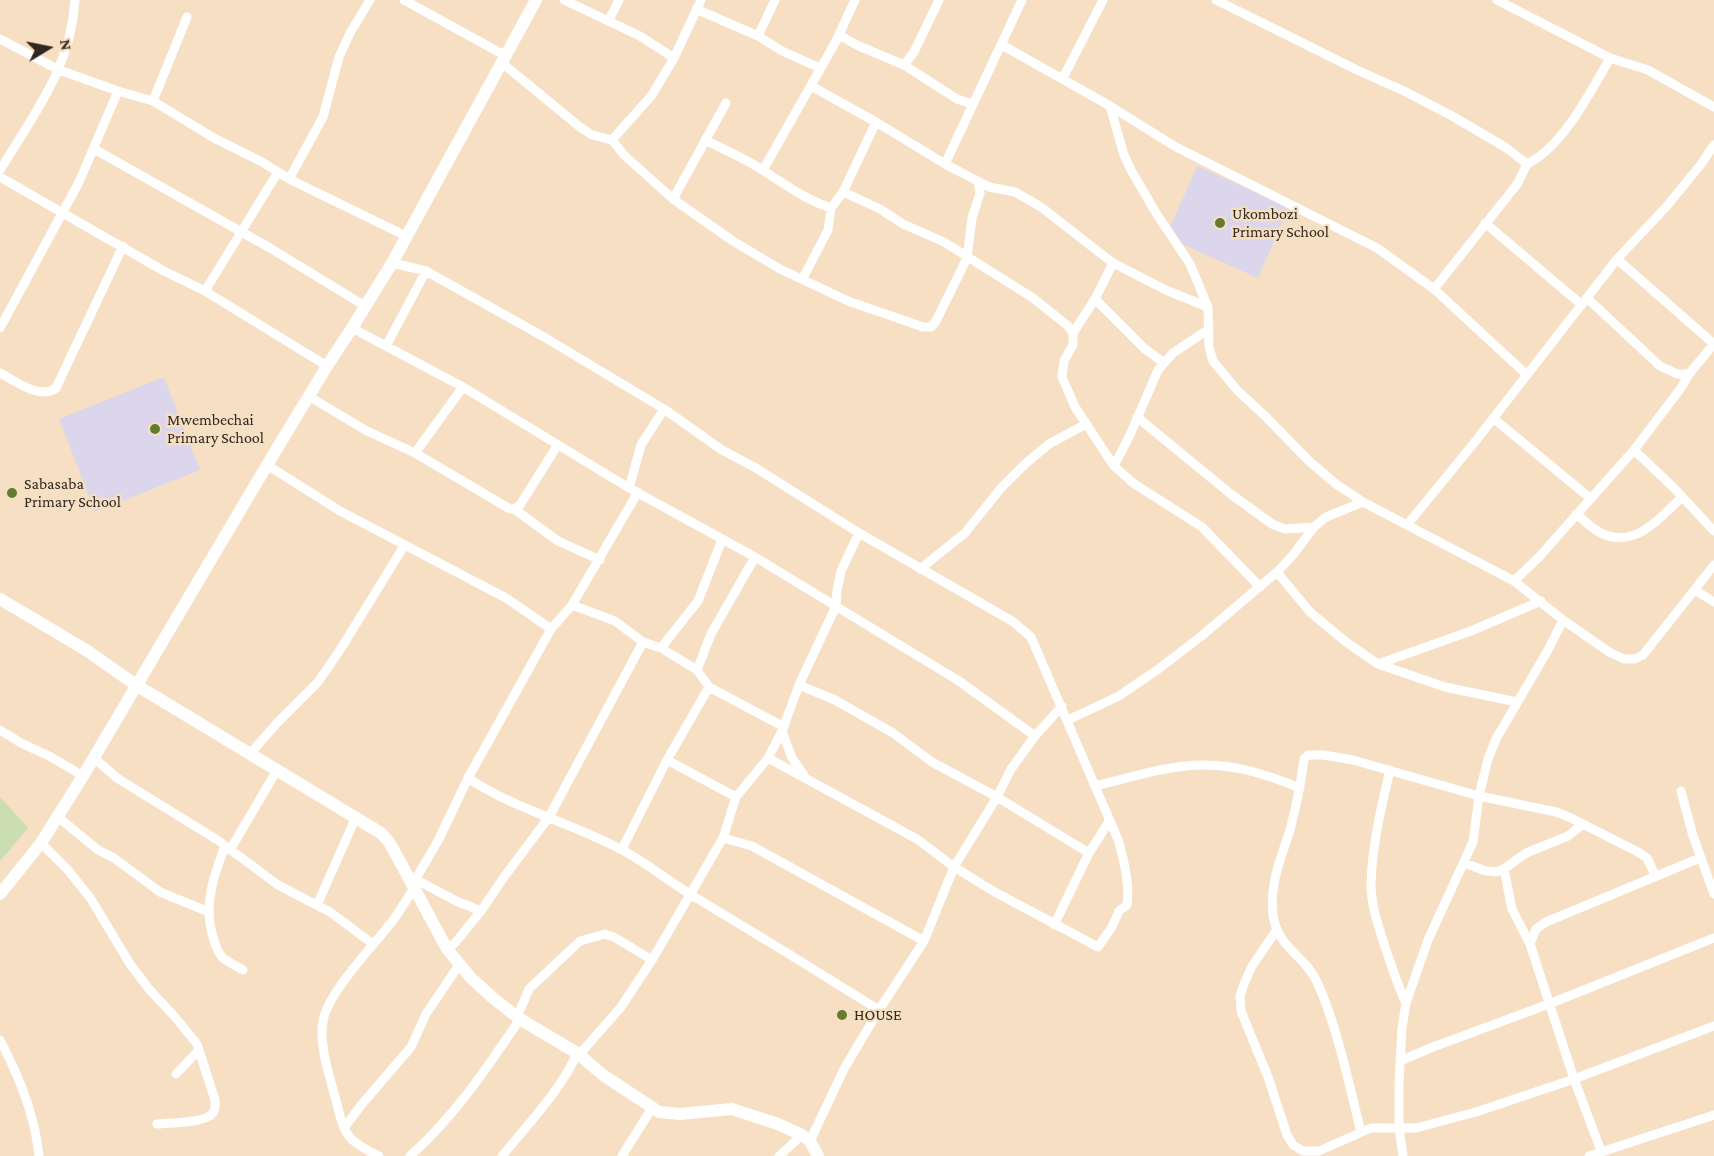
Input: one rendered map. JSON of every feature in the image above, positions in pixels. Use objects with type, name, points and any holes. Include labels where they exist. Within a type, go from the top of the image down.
[{"type":"street","points":[[0,170],[47,94],[59,70],[73,26],[75,0]]},
{"type":"street","points":[[289,179],[323,117],[339,57],[350,33],[370,0]]},
{"type":"street","points":[[404,0],[504,60],[580,127],[592,135],[612,140],[624,155],[673,199],[734,241],[780,269],[848,301],[927,328],[936,321],[966,258],[972,218],[980,193],[978,181]]},
{"type":"street","points":[[0,894],[41,843],[58,817],[267,465],[392,263],[537,0]]},
{"type":"street","points":[[564,0],[640,36],[674,58]]},
{"type":"street","points":[[609,20],[619,0]]},
{"type":"street","points":[[758,36],[776,0]]},
{"type":"street","points":[[763,170],[811,87],[855,0]]},
{"type":"street","points":[[904,65],[914,52],[939,0]]},
{"type":"street","points":[[945,164],[1022,0]]},
{"type":"street","points":[[1063,78],[1103,0]]},
{"type":"street","points":[[1216,0],[1357,70],[1404,90],[1505,147],[1527,164]]},
{"type":"street","points":[[1497,0],[1511,3],[1610,58],[1648,70],[1714,107]]},
{"type":"street","points":[[612,140],[652,95],[674,58],[698,4],[782,51],[820,68]]},
{"type":"street","points":[[153,101],[187,17]]},
{"type":"street","points":[[839,35],[904,65],[957,99],[972,104]]},
{"type":"street","points":[[0,39],[59,70],[153,101],[289,179],[406,236]]},
{"type":"street","points":[[1002,45],[1063,78],[1176,147],[1377,248],[1434,289],[1527,375]]},
{"type":"street","points":[[1434,289],[1518,183],[1527,164],[1540,156],[1567,128],[1610,58]]},
{"type":"street","points":[[811,87],[876,122],[945,164],[990,187],[1015,192],[1041,207],[1113,263],[1168,291],[1208,307]]},
{"type":"street","points":[[0,328],[94,148],[118,91]]},
{"type":"street","points":[[673,199],[726,103]]},
{"type":"street","points":[[1110,106],[1131,170],[1190,264],[1208,307],[1209,346],[1213,361],[1222,374],[1308,461],[1336,484],[1363,502],[1514,581],[1563,620],[1609,652],[1624,659],[1635,659],[1643,655],[1714,565]]},
{"type":"street","points":[[803,278],[828,230],[831,208],[843,192],[876,122]]},
{"type":"street","points":[[705,140],[763,170],[817,204],[831,208]]},
{"type":"street","points":[[1407,525],[1617,259],[1666,207],[1714,145]]},
{"type":"street","points":[[94,148],[242,232],[365,306]]},
{"type":"street","points":[[205,291],[278,172]]},
{"type":"street","points":[[0,177],[162,270],[205,291],[327,366]]},
{"type":"street","points":[[843,192],[880,209],[903,224],[944,242],[966,258],[999,275],[1034,298],[1068,326],[1073,333]]},
{"type":"street","points":[[1485,223],[1584,301],[1660,366],[1677,374],[1689,374]]},
{"type":"street","points":[[0,373],[36,392],[46,393],[57,388],[123,246]]},
{"type":"street","points":[[1514,581],[1539,557],[1634,450],[1689,374],[1714,344],[1617,259]]},
{"type":"street","points":[[392,263],[426,271],[609,375],[723,450],[859,533],[1012,621],[1031,637],[1119,842],[1125,863],[1127,905],[1119,911],[1112,927],[1098,947],[1054,925],[954,867],[917,839],[768,758]]},
{"type":"street","points":[[1113,263],[1073,333],[1073,345],[1064,361],[1062,377],[1075,407],[1114,466],[1133,483],[1202,527],[1260,587]]},
{"type":"street","points":[[386,346],[426,271]]},
{"type":"street","points":[[1095,298],[1138,343],[1163,362]]},
{"type":"street","points":[[352,328],[463,387],[557,446],[755,557],[958,681],[1035,735]]},
{"type":"street","points":[[1114,466],[1163,362],[1209,329]]},
{"type":"street","points":[[415,453],[463,387]]},
{"type":"street","points":[[310,397],[368,431],[415,453],[484,495],[514,509],[558,541],[600,560]]},
{"type":"street","points":[[379,1156],[351,1141],[344,1128],[324,1052],[323,1020],[334,996],[394,919],[438,841],[468,778],[551,629],[572,605],[600,560],[633,490],[641,445],[664,410]]},
{"type":"street","points":[[1137,417],[1232,495],[1272,524],[1285,529],[1314,527]]},
{"type":"street","points":[[1493,418],[1590,498]]},
{"type":"street","points":[[920,569],[965,533],[1001,488],[1025,464],[1050,444],[1086,424]]},
{"type":"street","points":[[514,509],[520,506],[557,446]]},
{"type":"street","points":[[1634,450],[1714,531]]},
{"type":"street","points":[[267,465],[340,511],[506,598],[551,629]]},
{"type":"street","points":[[1576,514],[1600,533],[1616,538],[1629,538],[1646,530],[1682,497]]},
{"type":"street","points":[[1068,720],[1119,696],[1157,670],[1277,572],[1314,527],[1326,517],[1363,502]]},
{"type":"street","points":[[502,1156],[557,1086],[578,1054],[621,1007],[652,960],[723,838],[736,797],[768,758],[783,729],[799,685],[836,606],[841,571],[859,533]]},
{"type":"street","points":[[661,648],[698,601],[722,540]]},
{"type":"street","points":[[250,754],[318,682],[330,666],[404,546]]},
{"type":"street","points":[[697,670],[711,634],[755,557]]},
{"type":"street","points":[[1277,572],[1310,612],[1346,642],[1378,664],[1445,687],[1517,702]]},
{"type":"street","points":[[1695,590],[1714,602]]},
{"type":"street","points":[[0,599],[86,650],[136,685],[381,833],[414,884],[447,949],[459,966],[518,1018],[578,1054],[603,1075],[659,1112],[680,1114],[732,1109],[778,1124],[806,1138],[818,1156]]},
{"type":"street","points":[[1378,664],[1471,631],[1541,601]]},
{"type":"street","points":[[572,605],[615,621],[643,642],[661,648],[697,670],[709,687],[783,729],[792,758],[801,773],[813,782]]},
{"type":"street","points":[[1403,1156],[1399,1127],[1400,1061],[1406,1004],[1428,940],[1473,842],[1479,796],[1488,759],[1496,739],[1563,620]]},
{"type":"street","points":[[447,949],[455,943],[482,911],[504,877],[549,817],[643,642]]},
{"type":"street","points":[[799,685],[835,700],[892,733],[932,762],[998,797],[1089,854]]},
{"type":"street","points":[[621,849],[667,760],[709,687]]},
{"type":"street","points":[[779,1156],[806,1138],[879,1010],[924,941],[954,867],[998,797],[1011,769],[1035,735],[1062,706]]},
{"type":"street","points":[[0,730],[83,776]]},
{"type":"street","points":[[1361,1131],[1330,1016],[1320,988],[1305,964],[1282,941],[1276,931],[1273,914],[1275,878],[1290,830],[1304,759],[1308,754],[1323,754],[1353,760],[1479,796],[1556,812],[1647,858],[1655,875]]},
{"type":"street","points":[[94,758],[117,778],[227,848],[278,885],[330,912],[373,944]]},
{"type":"street","points":[[667,760],[736,797]]},
{"type":"street","points":[[1095,786],[1176,767],[1222,765],[1248,770],[1300,788]]},
{"type":"street","points":[[243,970],[223,958],[217,950],[211,930],[210,890],[214,873],[227,848],[277,770]]},
{"type":"street","points":[[1390,770],[1375,846],[1371,887],[1374,912],[1396,983],[1406,1004]]},
{"type":"street","points":[[468,778],[491,794],[510,803],[549,817],[621,849],[879,1010]]},
{"type":"street","points":[[1681,791],[1700,858],[1714,894]]},
{"type":"street","points":[[58,817],[98,850],[114,858],[160,892],[209,912]]},
{"type":"street","points":[[317,905],[356,817]]},
{"type":"street","points":[[1054,925],[1089,854],[1110,820]]},
{"type":"street","points":[[1464,862],[1486,871],[1496,872],[1526,853],[1568,836],[1583,824]]},
{"type":"street","points":[[723,838],[752,846],[924,941]]},
{"type":"street","points":[[41,843],[68,870],[91,899],[130,964],[149,990],[190,1035],[199,1050],[215,1100],[214,1112],[211,1116],[189,1121],[157,1124]]},
{"type":"street","points":[[1530,944],[1536,929],[1546,922],[1700,858]]},
{"type":"street","points":[[1504,869],[1512,909],[1530,944],[1574,1079],[1601,1151]]},
{"type":"street","points":[[414,884],[482,911]]},
{"type":"street","points":[[1276,931],[1252,966],[1240,996],[1241,1011],[1268,1077],[1287,1135],[1293,1145],[1310,1153],[1371,1128],[1416,1128],[1439,1123],[1574,1079],[1714,1026]]},
{"type":"street","points":[[410,1156],[437,1131],[475,1086],[518,1018],[529,989],[580,941],[605,934],[652,960]]},
{"type":"street","points":[[1400,1061],[1714,938]]},
{"type":"street","points":[[344,1128],[411,1047],[426,1014],[459,966]]},
{"type":"street","points":[[0,1040],[12,1062],[26,1099],[37,1137],[39,1156]]},
{"type":"street","points":[[176,1074],[199,1050]]},
{"type":"street","points":[[622,1156],[652,1108]]},
{"type":"street","points":[[1589,1156],[1714,1115]]},
{"type":"shaded area","points":[[1197,166],[1289,207],[1258,278],[1166,237]]},
{"type":"shaded area","points":[[164,377],[200,470],[95,512],[59,419]]},
{"type":"green space","points":[[0,797],[28,828],[0,861]]},
{"type":"place","name":"Ukombozi Primary School","points":[[1220,223]]},
{"type":"place","name":"Mwembechai Primary School","points":[[155,429]]},
{"type":"place","name":"Sabasaba Primary School","points":[[12,493]]},
{"type":"place","name":"HOUSE","points":[[842,1015]]}]
